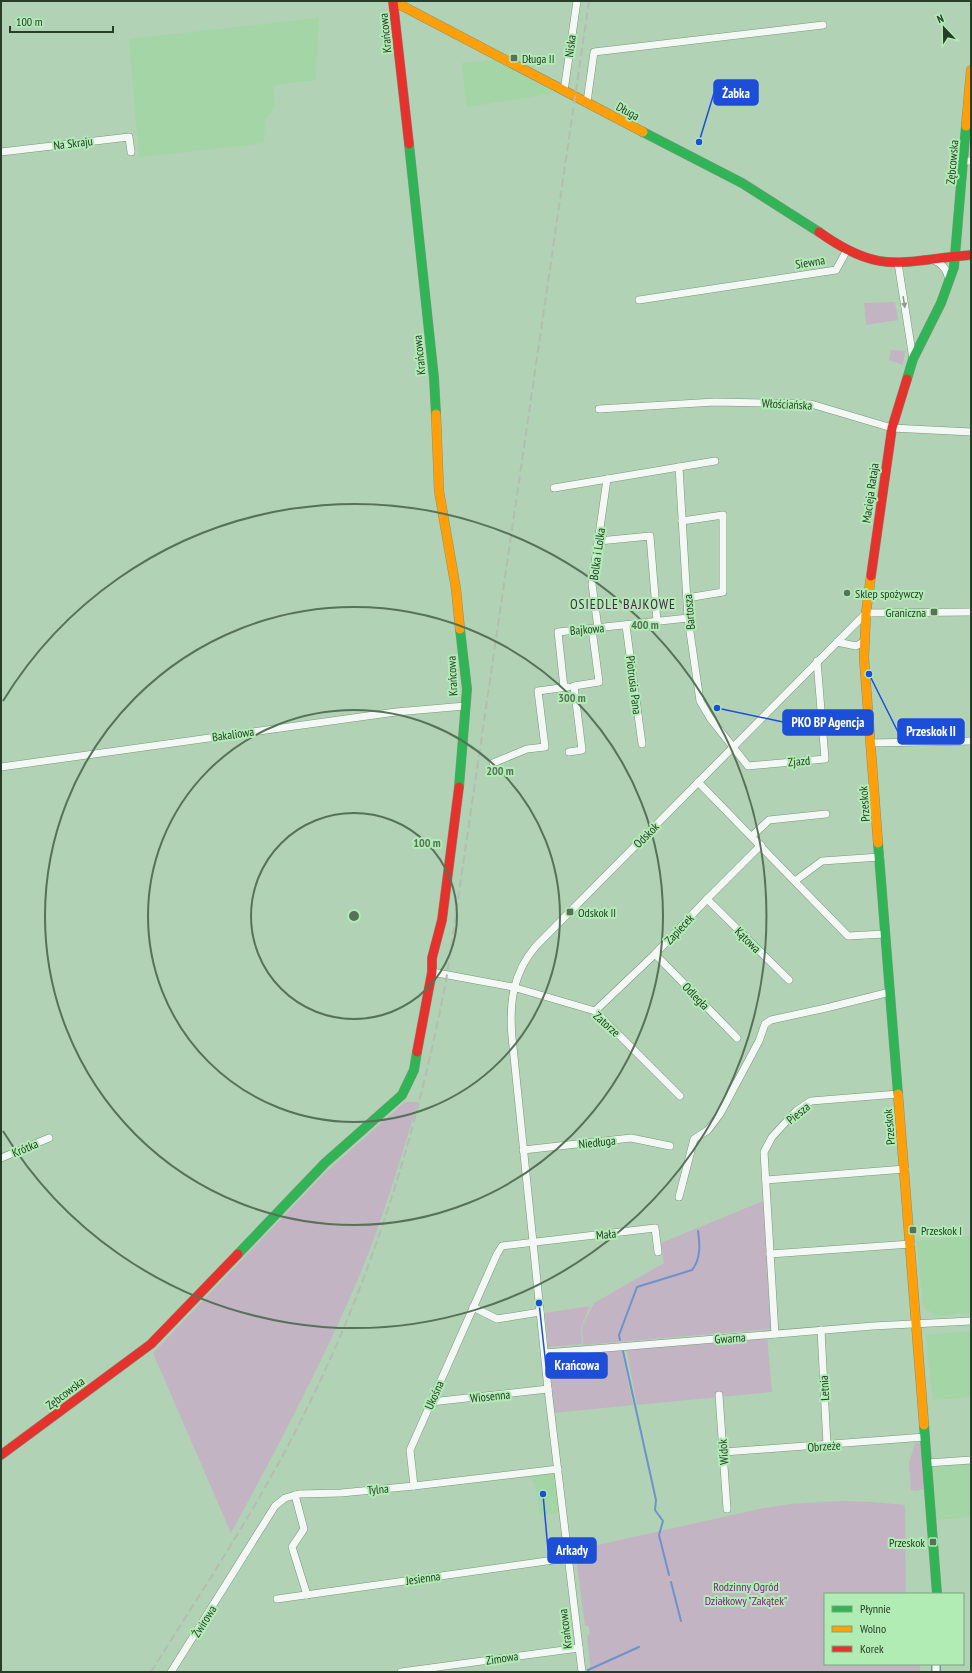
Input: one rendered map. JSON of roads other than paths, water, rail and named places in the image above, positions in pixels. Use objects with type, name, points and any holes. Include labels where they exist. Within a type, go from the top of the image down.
[{"type":"street","name":"Długa","points":[[393,1],[770,199],[847,250]]},
{"type":"street","name":"Krańcowa","points":[[393,1],[434,378],[439,491],[456,589],[467,689],[457,813],[442,920],[432,958],[432,972]]},
{"type":"street","name":"Niska","points":[[564,91],[577,1]]},
{"type":"street","points":[[587,102],[594,52],[823,25]]},
{"type":"street","name":"Zębcowska","points":[[956,255],[967,161],[971,70]]},
{"type":"street","name":"Na Skraju","points":[[1,152],[129,137],[131,152]]},
{"type":"street","points":[[847,250],[871,260],[898,263],[956,255],[971,255]]},
{"type":"street","name":"Siewna","points":[[639,300],[836,270],[847,250]]},
{"type":"street","name":"Macieja Rataja","points":[[865,637],[866,613],[892,428],[913,359],[941,303],[956,255]]},
{"type":"street","points":[[931,259],[938,261],[944,267],[949,280]]},
{"type":"street","name":"Macieja Rataja","points":[[898,263],[913,359]]},
{"type":"street","name":"Włościańska","points":[[599,409],[715,402],[811,404],[892,428],[971,432]]},
{"type":"street","points":[[554,488],[715,462]]},
{"type":"street","name":"Bartosza","points":[[679,467],[688,618],[700,701],[710,718],[733,746]]},
{"type":"street","name":"Bolka i Lolka","points":[[574,686],[599,682],[592,584],[607,479]]},
{"type":"street","points":[[682,521],[723,516],[723,592],[687,598]]},
{"type":"street","points":[[599,541],[650,536],[657,621]]},
{"type":"street","points":[[864,658],[846,640],[849,629],[866,613],[971,612]]},
{"type":"street","name":"Bajkowa","points":[[564,688],[558,632],[626,626],[688,618]]},
{"type":"street","name":"Piotrusia Pana","points":[[626,626],[642,744]]},
{"type":"street","points":[[837,642],[860,646],[865,637],[861,628],[849,629]]},
{"type":"street","name":"Odskok","points":[[513,987],[523,963],[536,946],[849,629]]},
{"type":"street","name":"Przeskok","points":[[865,637],[864,658],[911,1244],[937,1593]]},
{"type":"street","name":"Zjazd","points":[[733,746],[748,766],[825,759],[817,661]]},
{"type":"street","points":[[493,763],[527,749],[545,747],[538,691],[574,686],[582,750],[569,752]]},
{"type":"street","name":"Bakaliowa","points":[[1,767],[396,712],[465,706]]},
{"type":"street","points":[[871,743],[971,741]]},
{"type":"street","points":[[698,782],[848,936],[885,934]]},
{"type":"street","points":[[752,836],[769,820],[826,814]]},
{"type":"street","name":"Zapiecek","points":[[595,1011],[655,954],[761,845]]},
{"type":"street","points":[[796,881],[822,861],[880,857]]},
{"type":"street","name":"Kątowa","points":[[707,899],[789,980]]},
{"type":"street","name":"Odległa","points":[[655,954],[737,1038]]},
{"type":"street","points":[[432,972],[513,987]]},
{"type":"street","name":"Zębcowska","points":[[1,1455],[143,1350],[325,1163],[402,1095],[414,1070],[432,972]]},
{"type":"street","name":"Krańcowa","points":[[513,987],[510,1024],[548,1389],[582,1672]]},
{"type":"street","name":"Zatorze","points":[[513,987],[595,1011],[680,1096]]},
{"type":"street","points":[[679,1197],[694,1139],[708,1130],[720,1114],[760,1041],[765,1024],[770,1020],[890,992]]},
{"type":"street","name":"Piesza","points":[[775,1334],[764,1152],[767,1144],[805,1104],[818,1100],[898,1094]]},
{"type":"street","name":"Krótka","points":[[1,1158],[49,1138]]},
{"type":"street","name":"Niedługa","points":[[523,1150],[631,1138],[670,1146]]},
{"type":"street","points":[[766,1180],[905,1169]]},
{"type":"street","name":"Mała","points":[[533,1242],[655,1228],[658,1252]]},
{"type":"street","name":"Ukośna","points":[[414,1486],[410,1450],[499,1250],[506,1245],[533,1242]]},
{"type":"street","points":[[770,1254],[911,1244]]},
{"type":"street","points":[[473,1307],[497,1319],[540,1312]]},
{"type":"street","name":"Gwarna","points":[[545,1353],[821,1330],[971,1320]]},
{"type":"street","name":"Letnia","points":[[821,1330],[827,1446]]},
{"type":"street","name":"Wiosenna","points":[[431,1402],[548,1389]]},
{"type":"street","name":"Widok","points":[[719,1395],[727,1509]]},
{"type":"street","name":"Obrzeże","points":[[724,1452],[925,1438]]},
{"type":"street","points":[[927,1463],[971,1460]]},
{"type":"street","name":"Tylna","points":[[235,1569],[276,1506],[285,1498],[295,1495],[320,1492],[341,1493],[414,1486],[558,1469]]},
{"type":"street","points":[[295,1495],[304,1529],[292,1547],[307,1594]]},
{"type":"street","name":"Jesienna","points":[[277,1599],[568,1558]]},
{"type":"street","name":"Żwirowa","points":[[171,1672],[235,1569]]},
{"type":"street","name":"Zimowa","points":[[401,1672],[579,1648]]},
{"type":"waterway","points":[[620,1340],[619,1335],[637,1287],[692,1270],[695,1266],[699,1246],[698,1231]]},
{"type":"waterway","points":[[623,1351],[656,1500],[655,1510],[663,1521],[659,1535],[669,1575]]},
{"type":"waterway","points":[[671,1582],[681,1621]]},
{"type":"waterway","points":[[589,1672],[588,1670],[639,1647]]},
{"type":"waterway","points":[[932,1665],[932,1672]]},
{"type":"waterway","points":[[940,1665],[940,1672]]},
{"type":"railway","points":[[151,1672],[254,1507],[292,1439],[309,1404],[355,1301],[375,1248],[409,1140],[436,1031],[447,975],[589,1]]},
{"type":"place","name":"Długa II","points":[[514,58]]},
{"type":"place","name":"Żabka","points":[[699,142]]},
{"type":"place","name":"Sklep spożywczy","points":[[847,593]]},
{"type":"place","name":"Graniczna","points":[[934,612]]},
{"type":"place","name":"Przeskok II","points":[[869,674]]},
{"type":"place","name":"PKO BP Agencja","points":[[717,708]]},
{"type":"place","name":"Odskok II","points":[[570,912]]},
{"type":"place","name":"Przeskok I","points":[[913,1230]]},
{"type":"place","name":"Krańcowa","points":[[539,1303]]},
{"type":"place","name":"Arkady","points":[[543,1494]]},
{"type":"place","name":"Przeskok","points":[[933,1542]]},
{"type":"district","name":"OSIEDLE BAJKOWE","points":[[623,604]]},
{"type":"park label","name":"Rodzinny Ogród Działkowy \"Zakątek\"","points":[[746,1593]]}]
